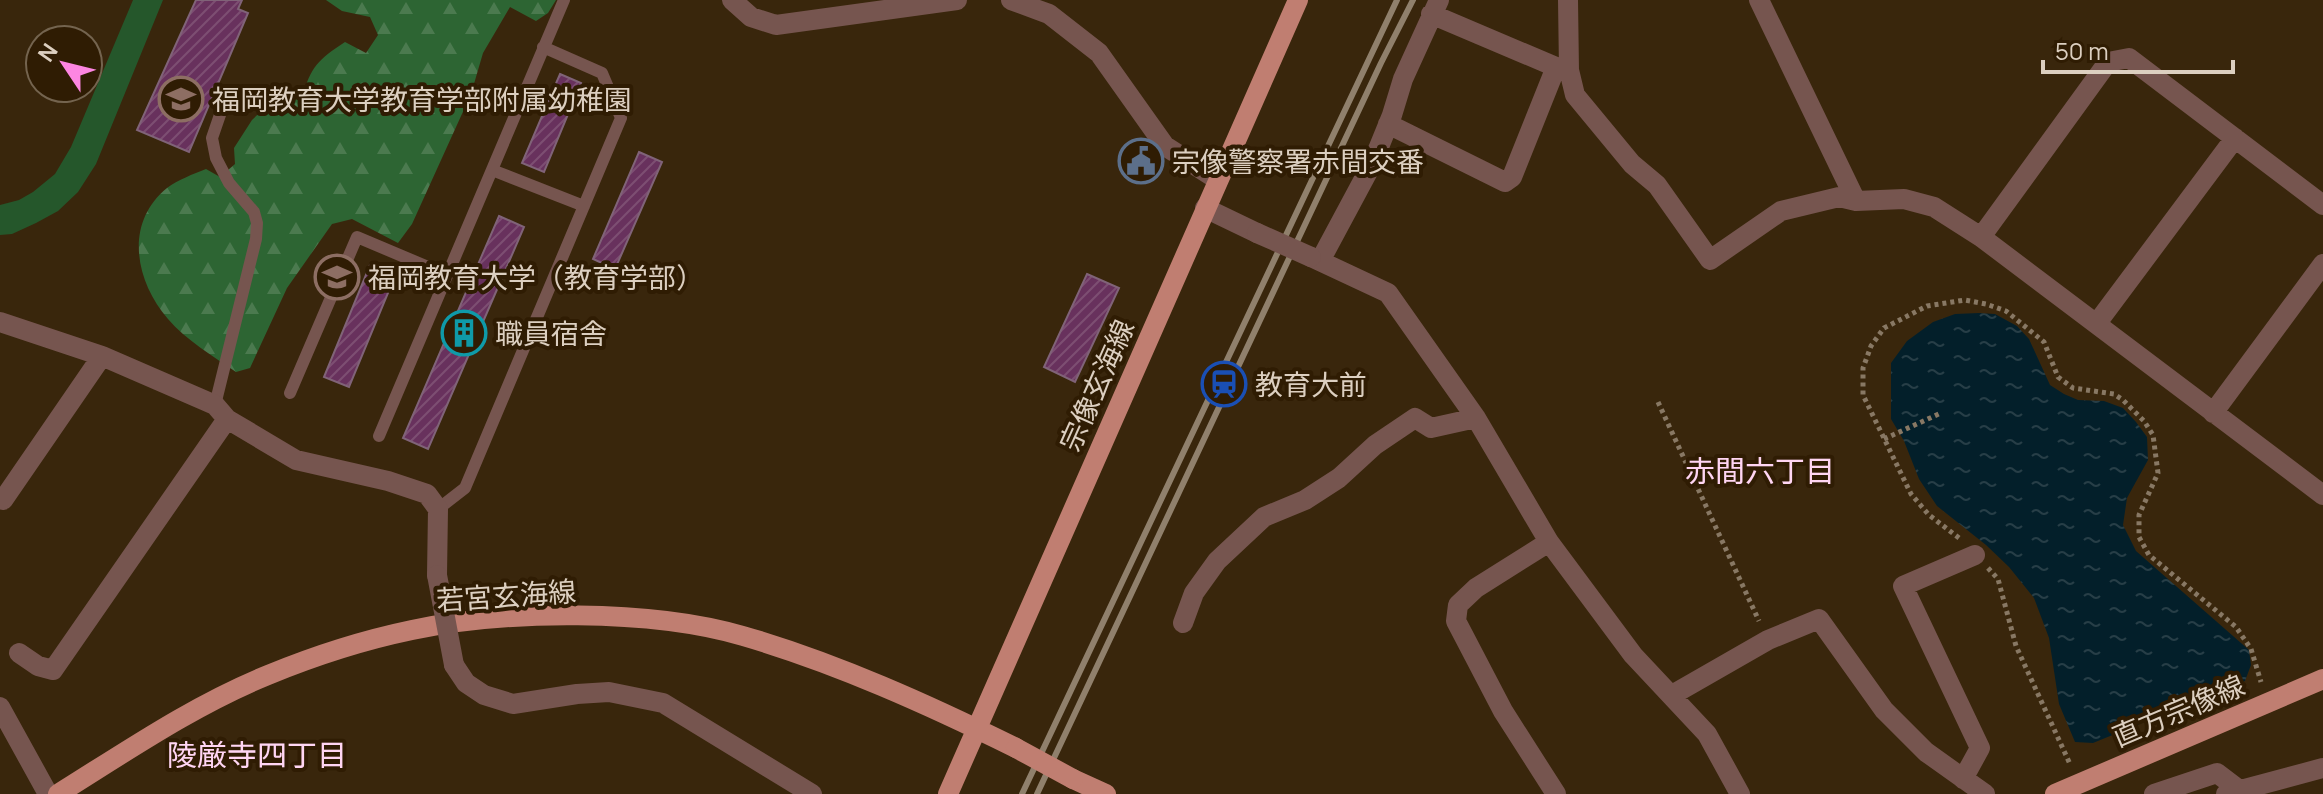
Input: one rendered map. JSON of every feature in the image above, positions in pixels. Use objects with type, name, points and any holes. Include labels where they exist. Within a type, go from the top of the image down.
[{"type":"main road","name":"宗像玄海線","points":[[948,794],[1298,0]]},
{"type":"main road","name":"若宮玄海線","points":[[58,794],[189,712],[268,675],[340,649],[414,629],[495,619],[656,619],[740,635],[820,662],[977,729]]},
{"type":"main road","name":"直方宗像線","points":[[2055,794],[2082,789],[2323,679]]},
{"type":"main road","points":[[977,729],[1106,794]]},
{"type":"street","points":[[732,0],[751,17],[776,25],[957,0]]},
{"type":"street","points":[[1011,0],[1049,14],[1099,53],[1165,146],[1218,180]]},
{"type":"street","points":[[1759,0],[1856,201]]},
{"type":"street","points":[[1388,124],[1505,182],[1512,177],[1562,69],[1572,1]]},
{"type":"street","points":[[1316,259],[1372,164],[1403,79],[1435,7],[1562,69],[1575,95],[1632,164],[1657,185],[1710,260],[1781,211],[1839,197],[1856,201],[1904,199],[1934,207],[1981,237],[2323,495]]},
{"type":"street","points":[[1981,237],[2108,62],[2129,58],[2323,205]]},
{"type":"street","points":[[2097,323],[2235,138]]},
{"type":"street","points":[[1205,208],[1388,293],[1476,418],[1549,542],[1633,655],[1707,734],[1740,794]]},
{"type":"street","points":[[2213,413],[2323,264]]},
{"type":"street","points":[[0,322],[102,356],[221,412],[296,460],[427,494],[438,509],[437,575],[454,665],[466,683],[484,695],[513,704],[609,692],[663,703],[812,794]]},
{"type":"street","points":[[3,500],[102,356]]},
{"type":"street","points":[[19,653],[38,666],[53,670],[221,412]]},
{"type":"street","points":[[1183,623],[1194,593],[1217,561],[1264,517],[1305,500],[1339,478],[1375,445],[1415,418],[1431,428],[1476,418]]},
{"type":"street","points":[[1549,542],[1476,588],[1458,605],[1456,621],[1503,711],[1556,794]]},
{"type":"street","points":[[1963,779],[1980,748],[1903,586],[1975,555]]},
{"type":"street","points":[[1672,695],[1768,640],[1819,619],[1884,710],[1926,752],[1985,794]]},
{"type":"street","points":[[0,707],[48,794]]},
{"type":"street","points":[[2154,794],[2217,773],[2232,792],[2322,762]]},
{"type":"lane","points":[[379,436],[564,0]]},
{"type":"lane","points":[[438,509],[465,488],[621,118],[602,73],[543,47]]},
{"type":"lane","points":[[221,412],[257,223],[254,212],[229,183],[216,158],[212,138],[222,109]]},
{"type":"lane","points":[[492,170],[584,206]]},
{"type":"lane","points":[[290,393],[357,237],[447,275]]},
{"type":"path","points":[[2082,789],[2016,646],[1998,579],[1929,515],[1911,494],[1863,395],[1863,368],[1871,346],[1884,328],[1927,306],[1965,300],[2006,311],[2044,342],[2058,377],[2073,388],[2114,394],[2144,421],[2153,435],[2158,473],[2139,515],[2139,537],[2149,555],[2236,627],[2251,649],[2267,702]]},
{"type":"path","points":[[1658,402],[1768,640]]},
{"type":"path","points":[[1884,439],[1941,413]]},
{"type":"green space","points":[[133,0],[163,0],[96,164],[78,192],[58,211],[12,234],[0,235],[0,205],[19,200],[55,174],[71,147],[89,104],[104,104],[104,69]]},
{"type":"green space","points":[[326,0],[556,0],[548,13],[536,21],[510,7],[483,53],[471,94],[412,224],[398,243],[352,219],[332,224],[287,288],[250,368],[236,372],[183,334],[157,304],[142,270],[139,252],[144,218],[153,202],[167,188],[206,169],[220,177],[235,164],[234,148],[252,120],[272,101],[302,98],[312,71],[328,54],[345,42],[366,53],[378,35],[370,17],[342,11]]},
{"type":"water","points":[[1955,314],[1995,314],[2017,326],[2029,339],[2050,385],[2078,400],[2104,401],[2123,408],[2147,437],[2148,460],[2127,498],[2123,525],[2136,551],[2249,650],[2251,665],[2245,681],[2093,743],[2075,742],[2059,704],[2049,638],[2034,598],[1986,545],[1937,506],[1919,479],[1904,441],[1891,419],[1891,363],[1907,341],[1933,322]]},
{"type":"building","name":"福岡教育大学教育学部附属幼稚園","points":[[196,0],[242,0],[238,9],[248,13],[189,152],[137,130]]},
{"type":"building","points":[[560,74],[581,83],[544,172],[522,163]]},
{"type":"building","name":"職員宿舎","points":[[639,152],[662,162],[615,269],[593,259]]},
{"type":"building","name":"職員宿舎","points":[[499,216],[524,227],[428,449],[403,438]]},
{"type":"building","points":[[370,265],[395,276],[349,387],[324,377]]},
{"type":"building","points":[[1087,274],[1119,288],[1075,382],[1044,367]]},
{"type":"railway","points":[[1022,794],[1397,0]]},
{"type":"railway","points":[[1037,794],[1413,0]]},
{"type":"place","name":"福岡教育大学教育学部附属幼稚園","points":[[181,99]]},
{"type":"place","name":"宗像警察署赤間交番","points":[[1141,161]]},
{"type":"place","name":"福岡教育大学（教育学部）","points":[[337,277]]},
{"type":"place","name":"職員宿舎","points":[[464,333]]},
{"type":"place","name":"教育大前","points":[[1224,384]]},
{"type":"district","name":"赤間六丁目","points":[[1760,470]]},
{"type":"district","name":"陵厳寺四丁目","points":[[257,754]]}]
